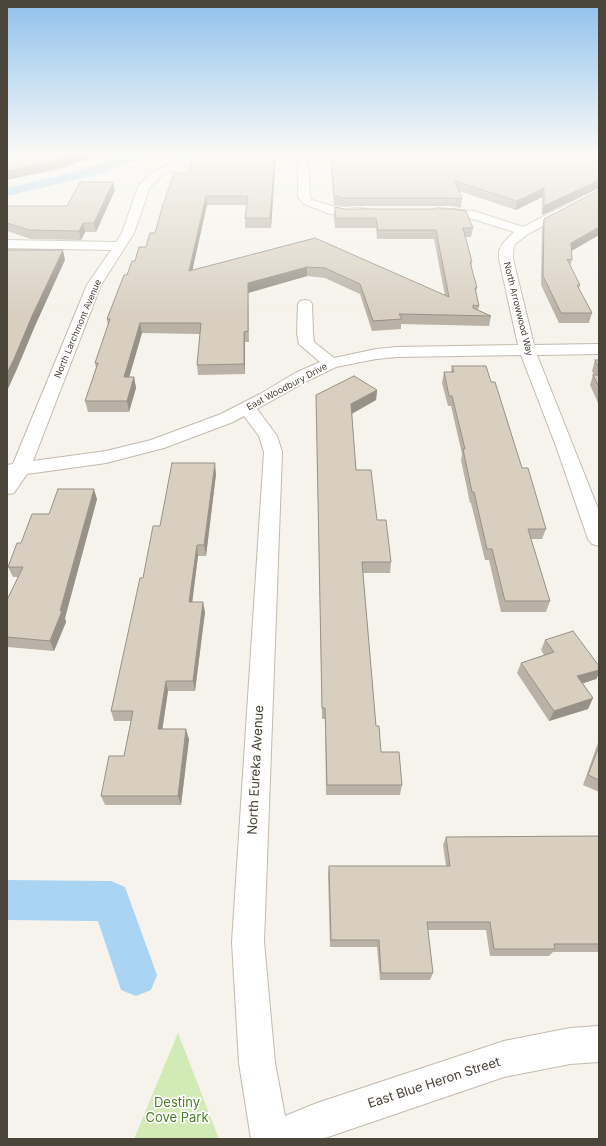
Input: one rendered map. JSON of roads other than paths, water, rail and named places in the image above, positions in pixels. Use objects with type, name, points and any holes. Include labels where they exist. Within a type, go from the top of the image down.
[{"type":"street","name":"North Larchmont Avenue","points":[[7,488],[94,285],[128,233],[137,208]]},
{"type":"street","points":[[326,208],[344,212],[374,212]]},
{"type":"street","name":"North Arrowwood Way","points":[[566,208],[515,237],[509,243],[506,251],[506,259],[527,350],[565,446],[599,539]]},
{"type":"street","points":[[428,211],[474,215],[524,231]]},
{"type":"street","points":[[7,244],[120,246]]},
{"type":"street","points":[[305,304],[305,333],[307,344],[331,363]]},
{"type":"street","name":"East Woodbury Drive","points":[[14,470],[106,457],[157,444],[205,427],[247,408],[301,377],[331,363],[376,354],[397,352],[599,349]]},
{"type":"street","name":"North Eureka Avenue","points":[[247,408],[268,436],[273,452],[248,942],[257,1063],[270,1139]]},
{"type":"street","name":"East Blue Heron Street","points":[[273,1139],[317,1122],[504,1059],[570,1046],[599,1044]]},
{"type":"waterway","points":[[7,900],[111,901],[136,975]]},
{"type":"park label","name":"Destiny Cove Park","points":[[177,1110]]}]
